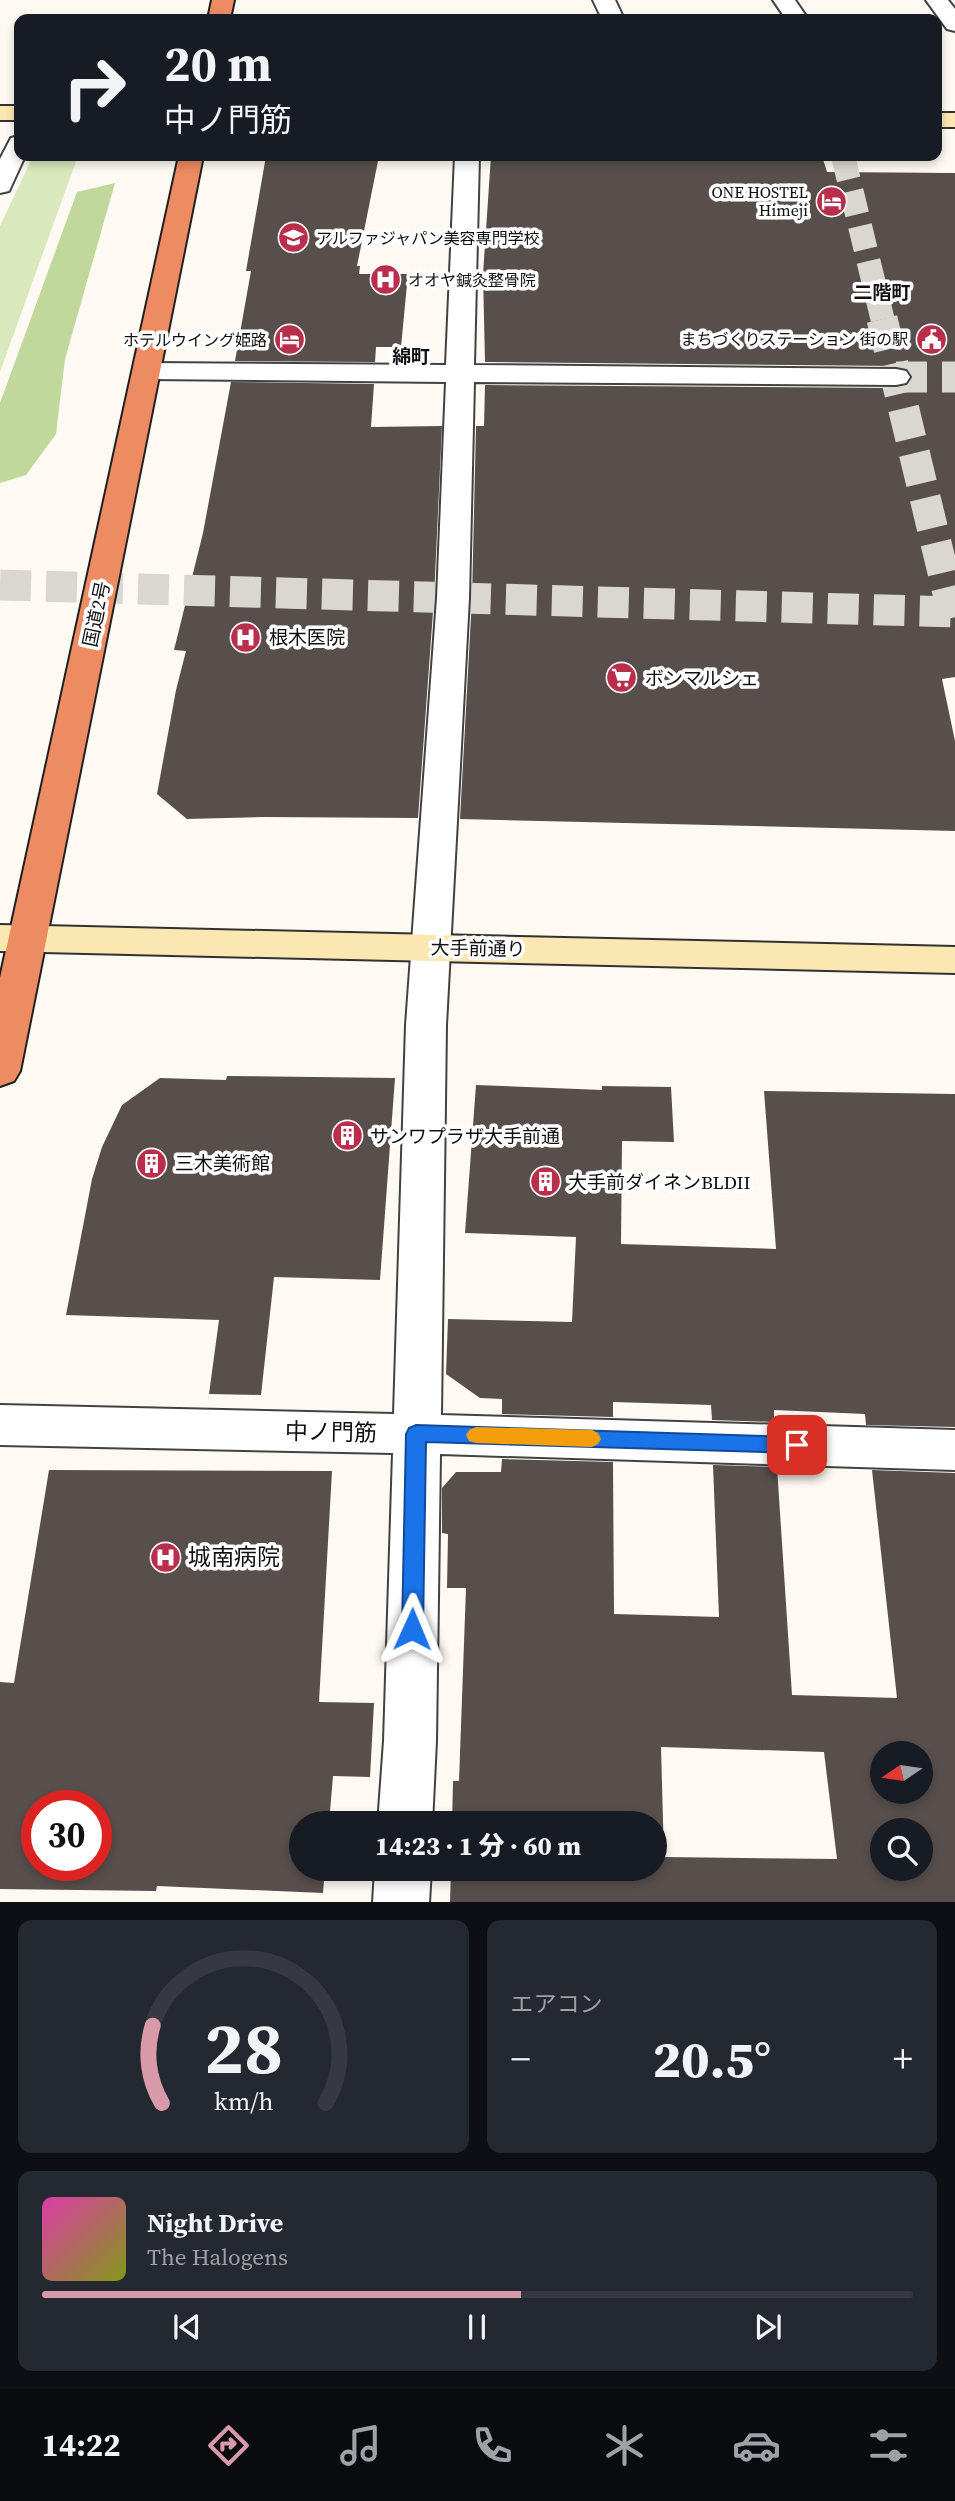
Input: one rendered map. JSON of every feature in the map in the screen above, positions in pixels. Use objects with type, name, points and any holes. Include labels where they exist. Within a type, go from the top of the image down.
[{"type":"highway","name":"国道2号","points":[[0,1071],[15,938],[147,371],[190,161]]},
{"type":"street","points":[[937,0],[952,37]]},
{"type":"street","points":[[0,186],[14,154]]},
{"type":"street","points":[[406,1811],[410,1741],[430,947],[453,598],[467,161]]},
{"type":"street","points":[[147,371],[897,377]]},
{"type":"street","name":"大手前通り","points":[[15,938],[955,960]]},
{"type":"street","name":"中ノ門筋","points":[[0,1426],[416,1434],[955,1450]]},
{"type":"street","points":[[401,1902],[402,1881]]},
{"type":"green space","points":[[31,161],[76,161],[0,372],[0,226]]},
{"type":"green space","points":[[115,183],[65,359],[56,434],[26,475],[0,483],[0,403],[77,192]]},
{"type":"building","points":[[265,161],[378,161],[357,266],[360,266],[359,274],[408,274],[401,347],[376,347],[375,362],[235,361],[251,271],[246,271]]},
{"type":"building","points":[[491,161],[824,161],[827,172],[955,173],[955,677],[942,679],[955,741],[955,831],[460,819],[472,598],[476,426],[484,426],[485,385],[896,388],[907,386],[912,378],[908,370],[896,366],[485,362],[483,274]]},
{"type":"building","points":[[231,382],[374,384],[371,427],[442,426],[434,598],[418,818],[187,819],[157,794],[186,651],[174,650],[203,533]]},
{"type":"building","points":[[227,1076],[395,1078],[380,1280],[274,1277],[261,1395],[209,1394],[219,1320],[66,1315],[92,1179],[102,1147],[122,1105],[160,1078],[226,1080]]},
{"type":"building","points":[[476,1085],[602,1090],[602,1086],[671,1087],[674,1142],[622,1141],[621,1244],[776,1249],[764,1091],[955,1094],[955,1427],[866,1425],[865,1414],[774,1410],[774,1422],[712,1420],[711,1405],[613,1402],[613,1417],[502,1414],[502,1399],[480,1398],[446,1374],[448,1319],[572,1322],[576,1237],[465,1233]]},
{"type":"building","points":[[502,1459],[613,1462],[614,1614],[719,1617],[713,1465],[777,1467],[792,1695],[897,1698],[872,1470],[955,1473],[955,1902],[450,1902],[451,1881],[667,1881],[667,1857],[837,1859],[824,1752],[661,1747],[663,1811],[452,1811],[453,1781],[459,1781],[466,1588],[447,1588],[448,1534],[442,1533],[442,1488],[456,1472],[501,1472]]},
{"type":"building","points":[[49,1470],[332,1471],[319,1702],[374,1703],[370,1777],[333,1776],[330,1811],[289,1811],[289,1881],[324,1881],[323,1893],[157,1886],[156,1891],[0,1889],[0,1682],[14,1683]]},
{"type":"tunnel","points":[[844,161],[883,321]]},
{"type":"tunnel","points":[[882,319],[953,612]]},
{"type":"tunnel","points":[[896,377],[955,377]]},
{"type":"tunnel","points":[[0,585],[953,612]]},
{"type":"tunnel","points":[[953,612],[955,622]]},
{"type":"slow traffic","points":[[476,1435],[592,1439]]},
{"type":"place","name":"ONE HOSTEL Himeji","points":[[831,201]]},
{"type":"place","name":"アルファジャパン美容専門学校","points":[[293,238]]},
{"type":"place","name":"オオヤ鍼灸整骨院","points":[[385,280]]},
{"type":"place","name":"まちづくりステーション 街の駅","points":[[931,339]]},
{"type":"place","name":"ホテルウイング姫路","points":[[290,340]]},
{"type":"place","name":"根木医院","points":[[246,637]]},
{"type":"place","name":"ボンマルシェ","points":[[622,678]]},
{"type":"place","name":"サンワプラザ大手前通","points":[[347,1136]]},
{"type":"place","name":"三木美術館","points":[[152,1163]]},
{"type":"place","name":"大手前ダイネンBLDII","points":[[545,1182]]},
{"type":"place","name":"城南病院","points":[[165,1557]]},
{"type":"district","name":"二階町","points":[[882,292]]},
{"type":"district","name":"綿町","points":[[411,356]]},
{"type":"route","points":[[412,1629],[416,1434],[797,1445]]}]
